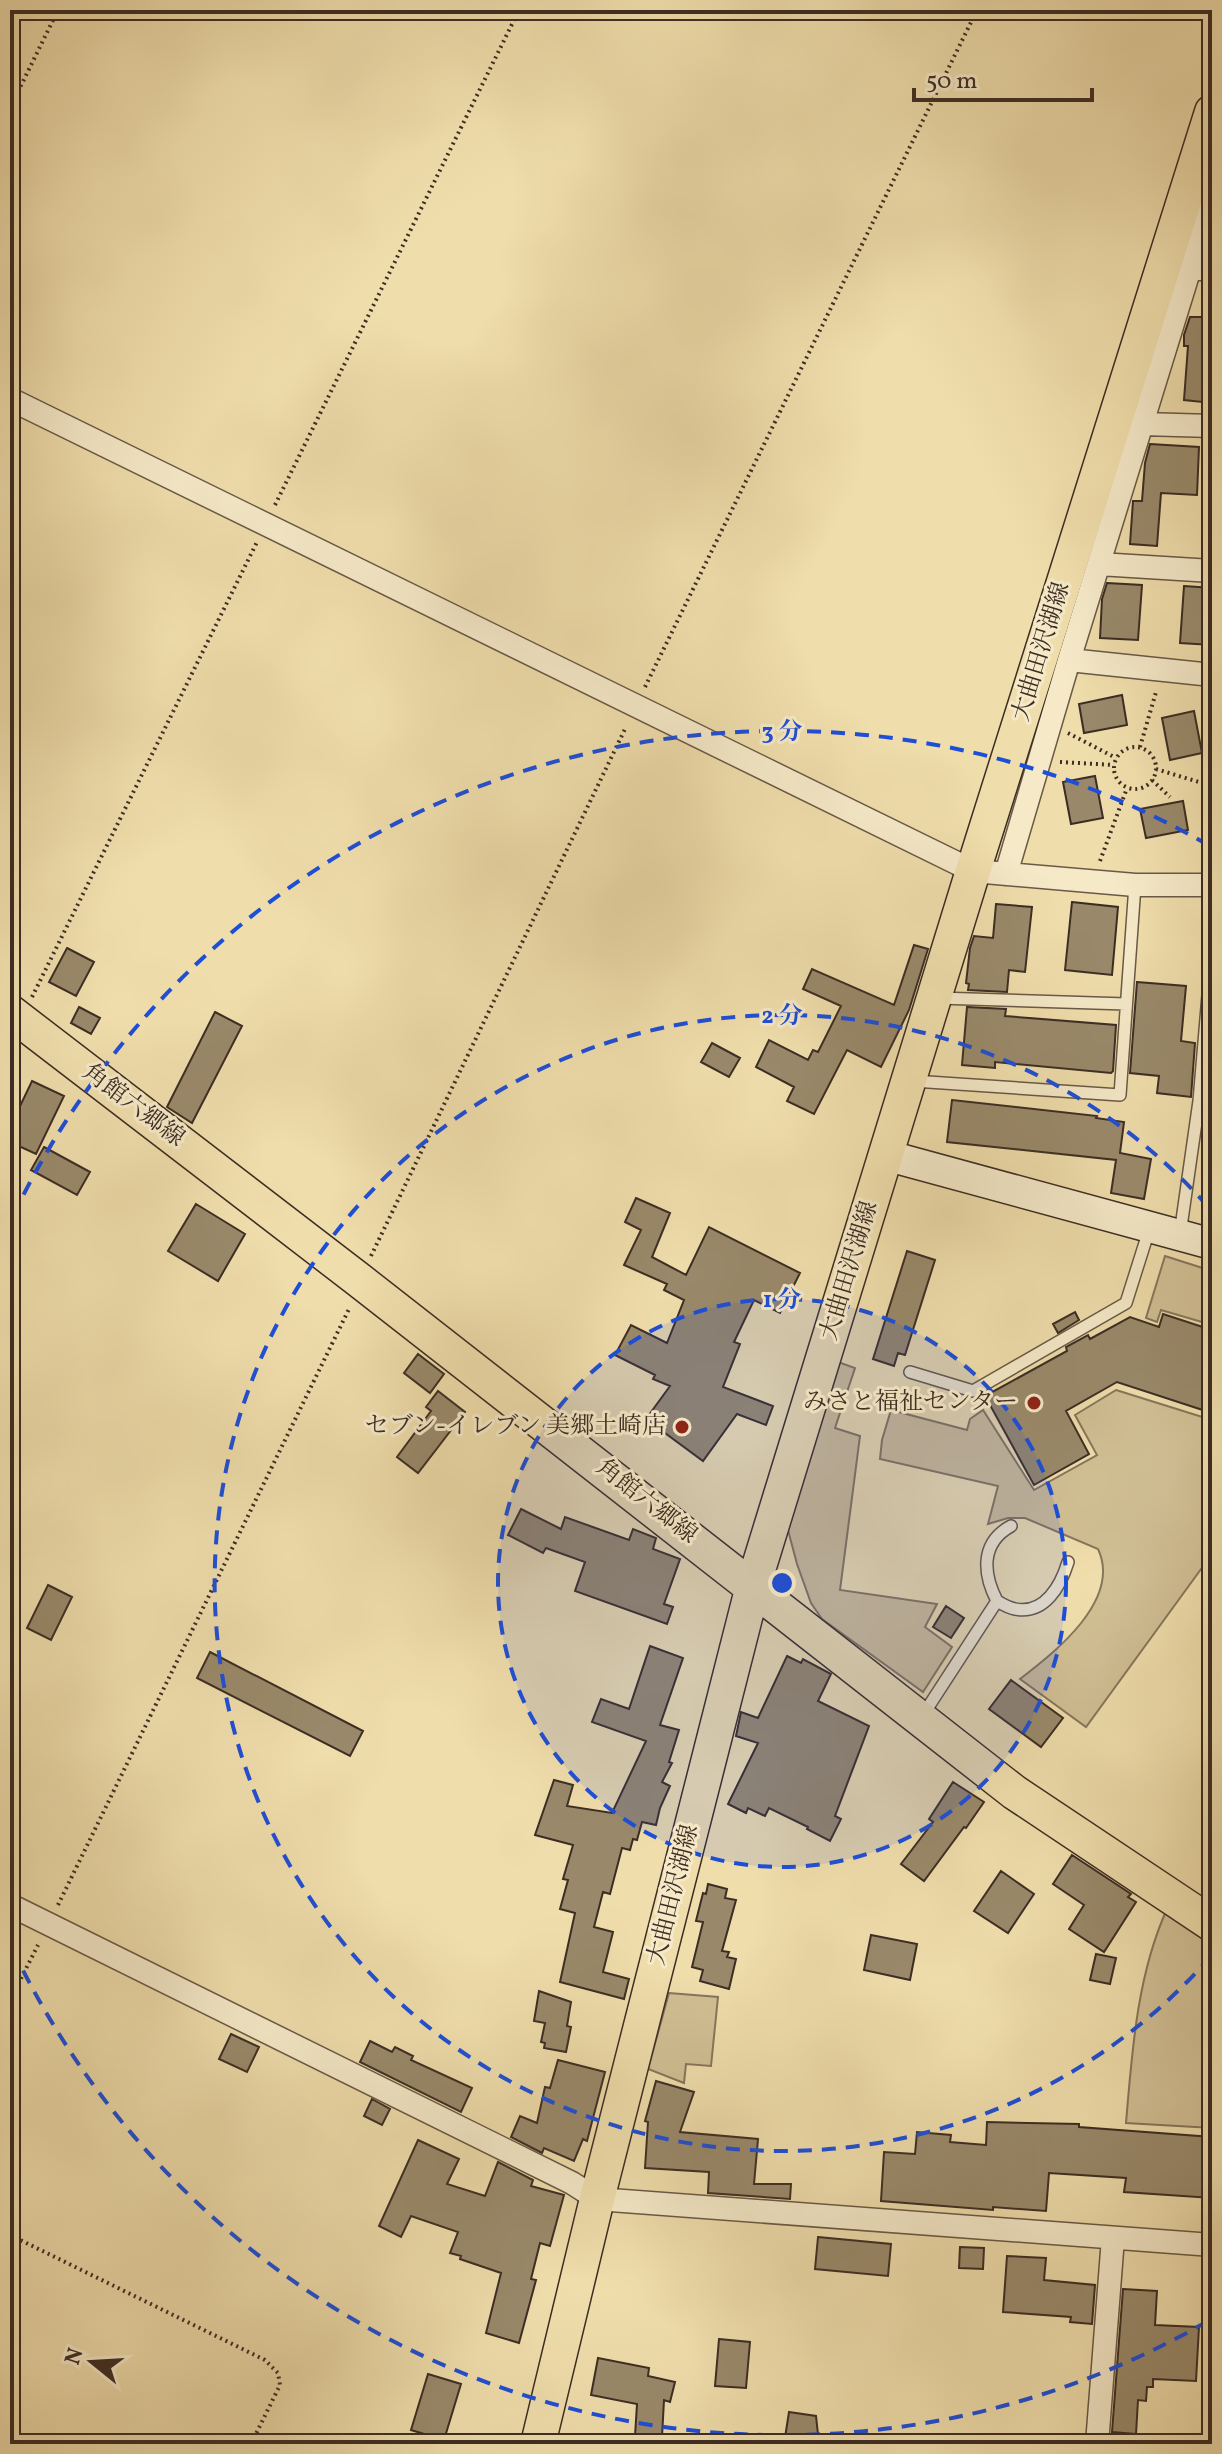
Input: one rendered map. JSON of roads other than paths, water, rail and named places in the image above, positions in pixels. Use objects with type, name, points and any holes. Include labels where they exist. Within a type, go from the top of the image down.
[{"type":"main road","name":"大曲田沢湖線","points":[[538,2444],[753,1586],[934,998],[990,872],[1210,125]]},
{"type":"main road","name":"角館六郷線","points":[[15,1016],[361,1281],[1014,1792],[1212,1924]]},
{"type":"street","points":[[990,872],[1039,761],[1142,424],[1201,269],[1212,197]]},
{"type":"street","points":[[10,399],[636,706],[990,872],[1135,885],[1212,885]]},
{"type":"street","points":[[1142,424],[1212,426]]},
{"type":"street","points":[[1099,564],[1212,571]]},
{"type":"street","points":[[1069,660],[1212,675]]},
{"type":"street","points":[[885,1155],[1212,1244]]},
{"type":"street","points":[[10,1905],[572,2183],[597,2199],[1212,2245]]},
{"type":"street","points":[[1097,2444],[1113,2238]]},
{"type":"lane","points":[[908,1081],[1120,1095],[1135,885]]},
{"type":"lane","points":[[1180,1235],[1199,1101],[1212,948]]},
{"type":"lane","points":[[934,998],[1126,1004]]},
{"type":"lane","points":[[910,1372],[973,1391],[1126,1303],[1150,1227]]},
{"type":"lane","points":[[1011,1526],[998,1533],[987,1560],[987,1580],[997,1601],[1016,1609],[1034,1608],[1048,1599],[1062,1580],[1068,1562]]},
{"type":"lane","points":[[921,1718],[997,1601]]},
{"type":"place","name":"みさと福祉センター","points":[[1034,1403]]},
{"type":"place","name":"セブン-イレブン 美郷土崎店","points":[[682,1427]]}]
